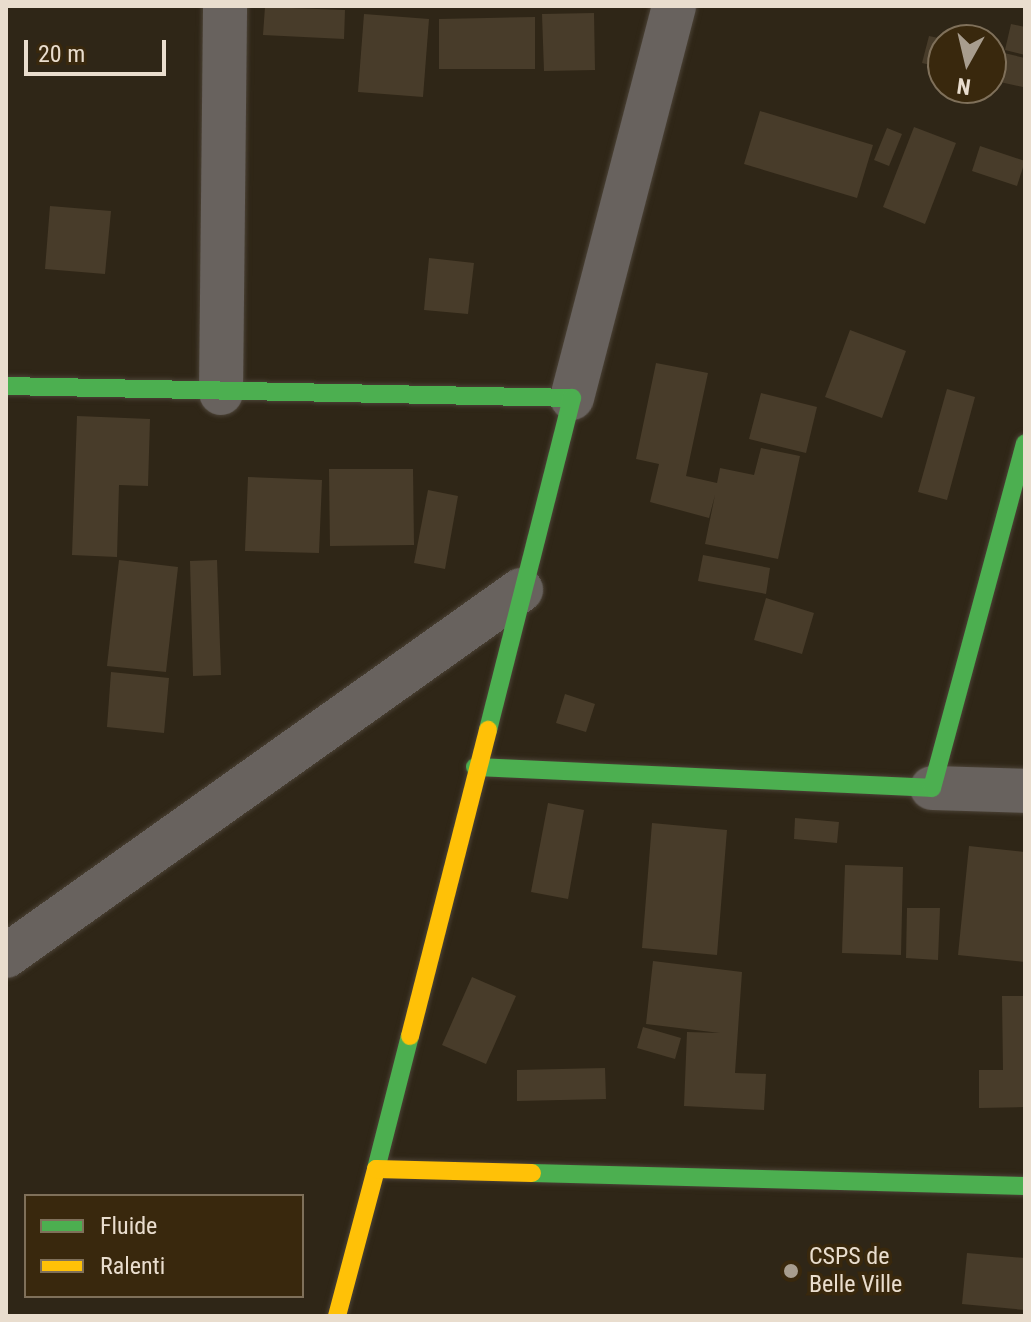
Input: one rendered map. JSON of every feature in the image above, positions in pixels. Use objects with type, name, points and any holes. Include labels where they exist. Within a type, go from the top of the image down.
[{"type":"street","points":[[221,393],[225,6]]},
{"type":"street","points":[[337,1316],[475,767],[674,6]]},
{"type":"street","points":[[6,386],[221,393],[572,398]]},
{"type":"street","points":[[932,788],[1025,443]]},
{"type":"street","points":[[6,956],[521,590]]},
{"type":"street","points":[[475,767],[1025,791]]},
{"type":"street","points":[[376,1169],[1025,1186]]},
{"type":"building","points":[[265,7],[345,10],[344,39],[263,35]]},
{"type":"building","points":[[594,13],[595,70],[544,71],[542,14]]},
{"type":"building","points":[[364,14],[429,19],[423,97],[358,92]]},
{"type":"building","points":[[535,17],[535,69],[439,69],[439,19]]},
{"type":"building","points":[[1011,24],[1025,27],[1025,55],[1007,50]]},
{"type":"building","points":[[927,44],[927,64],[922,63]]},
{"type":"building","points":[[1007,54],[1025,58],[1023,87],[1007,84]]},
{"type":"building","points":[[760,111],[873,145],[857,198],[744,164]]},
{"type":"building","points":[[914,127],[956,143],[925,224],[883,207]]},
{"type":"building","points":[[887,128],[902,134],[889,166],[874,160]]},
{"type":"building","points":[[980,146],[1025,161],[1017,186],[972,171]]},
{"type":"building","points":[[50,206],[111,211],[105,274],[45,269]]},
{"type":"building","points":[[429,258],[474,263],[468,314],[424,310]]},
{"type":"building","points":[[850,330],[906,351],[882,418],[825,397]]},
{"type":"building","points":[[656,363],[708,373],[686,476],[717,483],[720,468],[754,475],[761,448],[800,456],[778,559],[705,544],[715,495],[709,518],[650,502],[659,464],[636,459]]},
{"type":"building","points":[[947,389],[975,397],[947,500],[918,492]]},
{"type":"building","points":[[761,393],[817,407],[806,453],[749,439]]},
{"type":"building","points":[[77,416],[150,419],[148,486],[119,485],[117,557],[72,555]]},
{"type":"building","points":[[329,469],[413,469],[414,545],[330,546]]},
{"type":"building","points":[[248,477],[322,480],[319,553],[245,551]]},
{"type":"building","points":[[428,490],[458,496],[445,569],[414,563]]},
{"type":"building","points":[[703,555],[770,568],[766,594],[698,581]]},
{"type":"building","points":[[119,560],[178,567],[166,672],[107,666]]},
{"type":"building","points":[[217,560],[221,675],[193,676],[190,561]]},
{"type":"building","points":[[766,598],[814,613],[802,654],[754,640]]},
{"type":"building","points":[[111,672],[169,678],[164,733],[107,727]]},
{"type":"building","points":[[565,694],[595,704],[586,732],[556,723]]},
{"type":"building","points":[[548,803],[584,810],[568,899],[531,892]]},
{"type":"building","points":[[795,818],[839,822],[837,843],[794,839]]},
{"type":"building","points":[[652,823],[727,830],[717,955],[642,948]]},
{"type":"building","points":[[969,846],[1025,852],[1025,962],[958,955]]},
{"type":"building","points":[[845,865],[903,867],[901,955],[842,953]]},
{"type":"building","points":[[907,908],[940,908],[938,960],[906,958]]},
{"type":"building","points":[[653,961],[742,972],[735,1073],[766,1074],[764,1110],[684,1106],[687,1032],[720,1033],[646,1024]]},
{"type":"building","points":[[472,977],[516,996],[486,1064],[442,1045]]},
{"type":"building","points":[[1002,996],[1025,996],[1025,1107],[979,1108],[979,1070],[1003,1070]]},
{"type":"building","points":[[643,1027],[681,1038],[675,1059],[637,1048]]},
{"type":"building","points":[[605,1068],[606,1099],[517,1101],[517,1070]]},
{"type":"building","points":[[967,1253],[1025,1258],[1025,1310],[962,1304]]},
{"type":"traffic: fast","points":[[6,386],[572,398],[488,730]]},
{"type":"traffic: fast","points":[[475,767],[932,788],[1025,443]]},
{"type":"traffic: fast","points":[[376,1169],[410,1036]]},
{"type":"traffic: fast","points":[[532,1173],[1025,1186]]},
{"type":"traffic: slow","points":[[410,1036],[488,730]]},
{"type":"traffic: slow","points":[[337,1316],[376,1169],[532,1173]]},
{"type":"place","name":"CSPS de Belle Ville","points":[[791,1271]]}]
